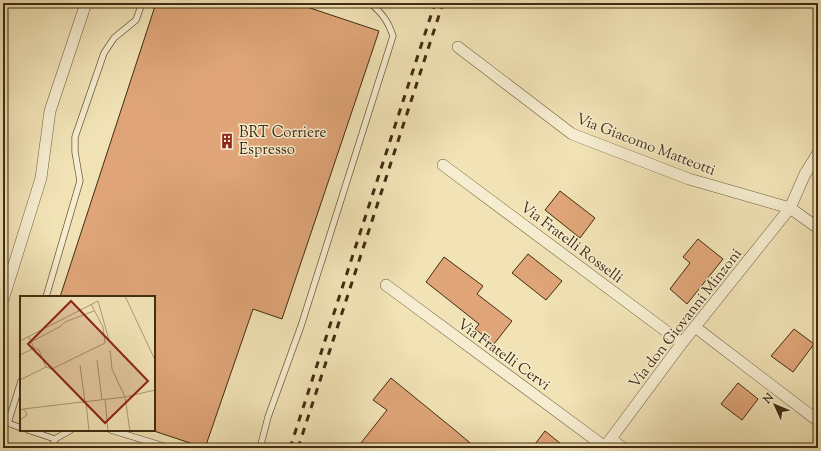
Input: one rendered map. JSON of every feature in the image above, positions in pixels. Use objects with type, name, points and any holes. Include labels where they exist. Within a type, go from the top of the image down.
[{"type":"street","points":[[3,300],[41,178],[50,111],[86,3]]},
{"type":"street","name":"Via Giacomo Matteotti","points":[[458,47],[572,134],[689,179],[790,208],[818,228]]},
{"type":"street","name":"Via don Giovanni Minzoni","points":[[607,445],[682,343],[790,208],[805,174],[818,153]]},
{"type":"street","name":"Via Fratelli Rosselli","points":[[443,165],[682,343]]},
{"type":"street","name":"Via Fratelli Cervi","points":[[386,285],[607,445],[623,448]]},
{"type":"street","points":[[695,327],[818,421]]},
{"type":"lane","points":[[46,296],[80,181],[75,152],[75,137],[104,53],[114,38],[136,20],[142,3]]},
{"type":"lane","points":[[260,448],[268,417],[303,319],[393,36],[389,24],[382,14],[370,3]]},
{"type":"lane","points":[[20,384],[6,422],[20,428]]},
{"type":"lane","points":[[31,431],[55,439]]},
{"type":"lane","points":[[52,448],[55,439],[69,431]]},
{"type":"lane","points":[[114,431],[170,448]]},
{"type":"building","name":"BRT Corriere Espresso","points":[[156,3],[295,3],[379,31],[282,319],[253,309],[205,448],[154,431],[155,296],[60,296]]},
{"type":"building","points":[[560,191],[595,218],[580,238],[545,210]]},
{"type":"building","points":[[698,239],[723,259],[687,304],[670,289],[690,263],[683,257]]},
{"type":"building","points":[[528,254],[562,281],[546,300],[512,273]]},
{"type":"building","points":[[444,257],[483,286],[477,294],[512,321],[494,344],[475,329],[479,324],[426,282]]},
{"type":"building","points":[[794,329],[814,344],[793,372],[771,356]]},
{"type":"building","points":[[391,378],[476,448],[357,448],[387,410],[373,400]]},
{"type":"building","points":[[738,383],[758,399],[742,420],[721,404]]},
{"type":"building","points":[[545,431],[566,448],[532,448]]},
{"type":"railway","points":[[290,448],[435,3]]},
{"type":"railway","points":[[298,448],[443,3]]},
{"type":"place","name":"BRT Corriere Espresso","points":[[227,141]]}]
